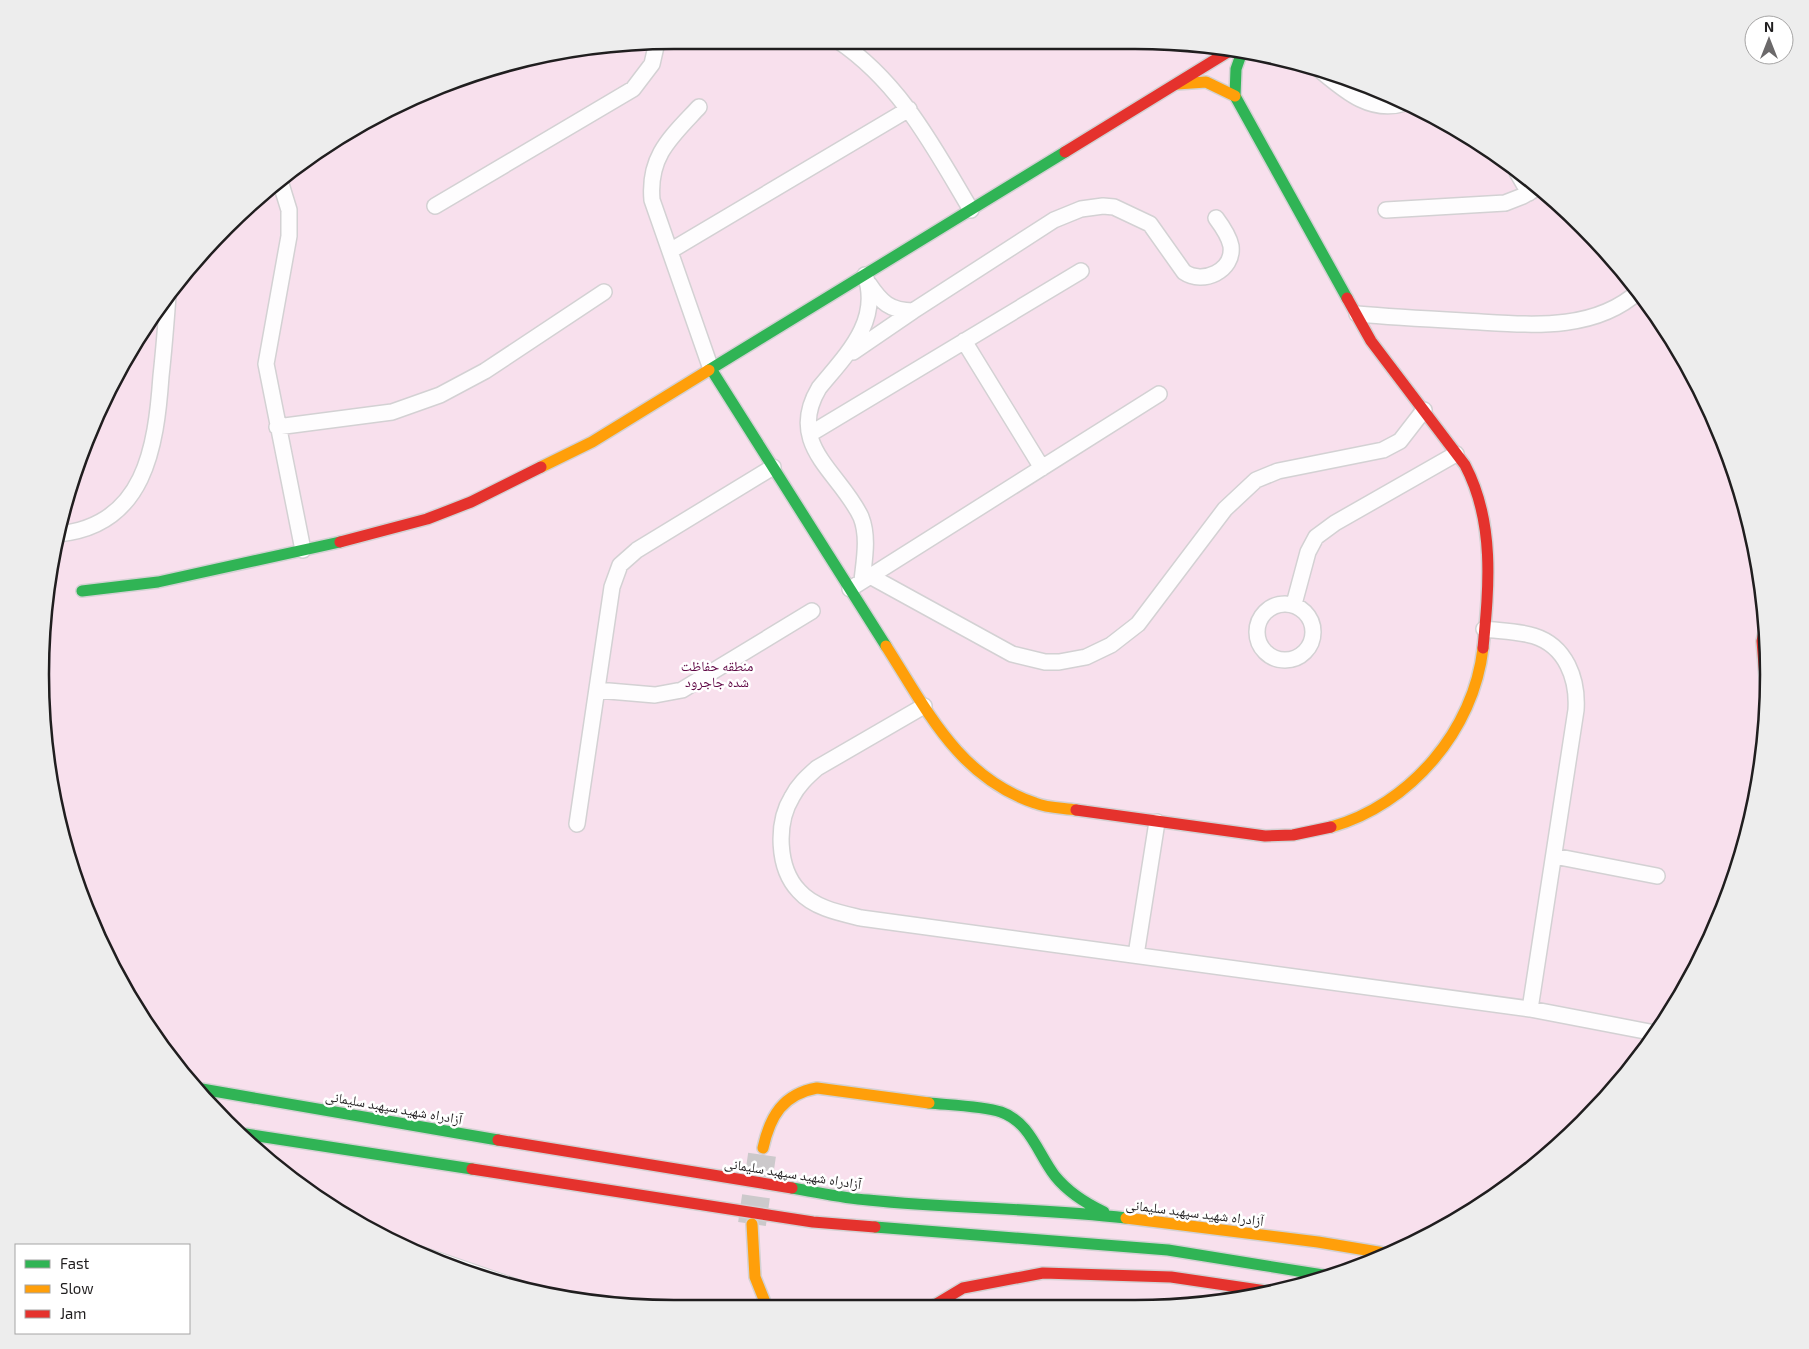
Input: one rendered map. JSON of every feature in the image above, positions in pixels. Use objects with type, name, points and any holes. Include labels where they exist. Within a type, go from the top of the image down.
[{"type":"main road","points":[[82,591],[158,582],[303,550],[408,524],[472,502],[592,442],[711,369],[867,279],[971,210],[1223,55]]},
{"type":"main road","points":[[711,369],[773,467],[861,582],[924,706],[940,731],[966,762],[991,782],[1020,798],[1056,808],[1237,834],[1286,836],[1304,834],[1334,826],[1388,803],[1426,771],[1459,724],[1476,686],[1484,629],[1488,576],[1486,524],[1472,478],[1424,410],[1380,353],[1235,96],[1236,69],[1240,58]]},
{"type":"main road","points":[[1176,84],[1206,82],[1235,96]]},
{"type":"main road","points":[[763,1148],[768,1125],[776,1110],[791,1095],[806,1089],[817,1088],[1001,1112],[1024,1125],[1049,1169],[1067,1189],[1086,1204],[1117,1218]]},
{"type":"main road","name":"آزادراه شهید سپهبد سلیمانی","points":[[207,1090],[866,1200],[1002,1210],[1073,1212],[1318,1242],[1377,1252]]},
{"type":"main road","points":[[251,1135],[813,1222],[1168,1250],[1314,1274]]},
{"type":"main road","points":[[752,1224],[754,1274],[763,1300]]},
{"type":"main road","points":[[943,1300],[963,1288],[1042,1273],[1172,1278],[1251,1289]]},
{"type":"street","points":[[435,206],[633,90],[652,64],[655,49]]},
{"type":"street","points":[[848,49],[892,86],[909,109],[971,210]]},
{"type":"street","points":[[1333,81],[1351,96],[1364,102],[1381,105],[1392,104]]},
{"type":"street","points":[[699,107],[668,140],[654,166],[651,184],[652,200],[711,369]]},
{"type":"street","points":[[670,251],[909,109]]},
{"type":"street","points":[[282,188],[289,210],[289,236],[266,364],[277,427],[303,550]]},
{"type":"street","points":[[1386,210],[1505,203],[1532,192]]},
{"type":"street","points":[[844,358],[1054,220],[1081,209],[1114,207],[1150,224],[1184,272],[1192,277],[1208,278],[1223,267],[1231,253],[1228,238],[1216,218]]},
{"type":"street","points":[[810,434],[1081,271]]},
{"type":"street","points":[[867,279],[884,305],[902,312],[913,312]]},
{"type":"street","points":[[861,582],[865,551],[861,518],[855,507],[823,465],[810,434],[808,417],[813,397],[858,340],[864,326],[867,279]]},
{"type":"street","points":[[277,427],[392,412],[440,395],[485,371],[604,292]]},
{"type":"street","points":[[1357,314],[1550,324],[1597,316],[1632,296]]},
{"type":"street","points":[[66,532],[97,524],[110,515],[133,492],[143,473],[152,448],[158,419],[167,309]]},
{"type":"street","points":[[964,341],[1042,468]]},
{"type":"street","points":[[861,582],[1159,394]]},
{"type":"street","points":[[861,582],[1012,654],[1045,662],[1059,662],[1086,657],[1111,646],[1138,624],[1225,509],[1256,480],[1278,471],[1383,450],[1400,441],[1424,410]]},
{"type":"street","points":[[1294,604],[1308,552],[1319,534],[1456,454]]},
{"type":"street","points":[[577,824],[612,587],[620,565],[637,550],[773,467]]},
{"type":"street","points":[[597,690],[655,695],[682,690],[812,611]]},
{"type":"street","points":[[1484,629],[1532,635],[1540,638],[1559,652],[1574,677],[1576,688],[1576,710],[1530,1009]]},
{"type":"street","points":[[924,706],[817,768],[797,788],[786,809],[781,837],[785,862],[798,891],[818,905],[861,918],[1530,1009],[1648,1032]]},
{"type":"street","points":[[1136,955],[1157,822]]},
{"type":"street","points":[[1554,856],[1657,876]]},
{"type":"green space","name":"منطقه حفاظت شده جاجرود","points":[[674,49],[1134,49],[1216,54],[1257,61],[1296,70],[1374,96],[1411,113],[1447,133],[1482,154],[1547,204],[1605,262],[1655,327],[1676,362],[1696,398],[1713,435],[1727,473],[1739,513],[1755,593],[1759,634],[1759,715],[1755,756],[1739,836],[1713,914],[1696,951],[1655,1022],[1631,1055],[1577,1117],[1547,1145],[1482,1195],[1411,1236],[1374,1253],[1296,1279],[1216,1295],[1134,1300],[634,1299],[593,1295],[513,1279],[435,1253],[398,1236],[327,1195],[294,1171],[232,1117],[204,1087],[154,1022],[113,951],[96,914],[70,836],[54,756],[49,674],[54,593],[70,513],[96,435],[113,398],[133,362],[154,327],[178,294],[232,232],[294,178],[327,154],[362,133],[398,113],[435,96],[513,70],[593,54]]},
{"type":"tunnel","points":[[752,1224],[763,1148]]},
{"type":"traffic: fast","points":[[1240,58],[1236,69],[1235,96],[1347,298]]},
{"type":"traffic: fast","points":[[709,370],[1065,152]]},
{"type":"traffic: fast","points":[[711,369],[886,646]]},
{"type":"traffic: fast","points":[[82,591],[158,582],[340,542]]},
{"type":"traffic: fast","points":[[207,1090],[498,1140]]},
{"type":"traffic: fast","points":[[929,1103],[985,1108],[1011,1117],[1026,1131],[1060,1182],[1077,1197],[1104,1212]]},
{"type":"traffic: fast","points":[[251,1135],[472,1169]]},
{"type":"traffic: fast","points":[[792,1188],[849,1198],[900,1203],[1062,1212],[1126,1218]]},
{"type":"traffic: fast","points":[[875,1227],[1168,1250],[1314,1274]]},
{"type":"traffic: slow","points":[[1177,84],[1206,82],[1235,96]]},
{"type":"traffic: slow","points":[[541,467],[592,442],[709,370]]},
{"type":"traffic: slow","points":[[886,646],[931,717],[965,759],[985,776],[1008,791],[1040,805],[1076,810]]},
{"type":"traffic: slow","points":[[1331,827],[1360,816],[1387,801],[1411,782],[1433,760],[1452,735],[1467,707],[1477,678],[1483,648]]},
{"type":"traffic: slow","points":[[763,1148],[770,1126],[780,1108],[795,1095],[805,1091],[817,1088],[929,1103]]},
{"type":"traffic: slow","points":[[1126,1218],[1318,1242],[1377,1252]]},
{"type":"traffic: slow","points":[[752,1224],[755,1277],[764,1300]]},
{"type":"traffic: jam","points":[[1065,152],[1223,55]]},
{"type":"traffic: jam","points":[[1347,298],[1371,341],[1465,465],[1475,487],[1481,509],[1488,555],[1483,648]]},
{"type":"traffic: jam","points":[[340,542],[427,519],[471,502],[541,467]]},
{"type":"traffic: jam","points":[[1076,810],[1265,836],[1293,835],[1331,827]]},
{"type":"traffic: jam","points":[[498,1140],[792,1188]]},
{"type":"traffic: jam","points":[[472,1169],[813,1222],[875,1227]]},
{"type":"traffic: jam","points":[[943,1300],[963,1288],[1043,1273],[1171,1277],[1252,1289]]}]
